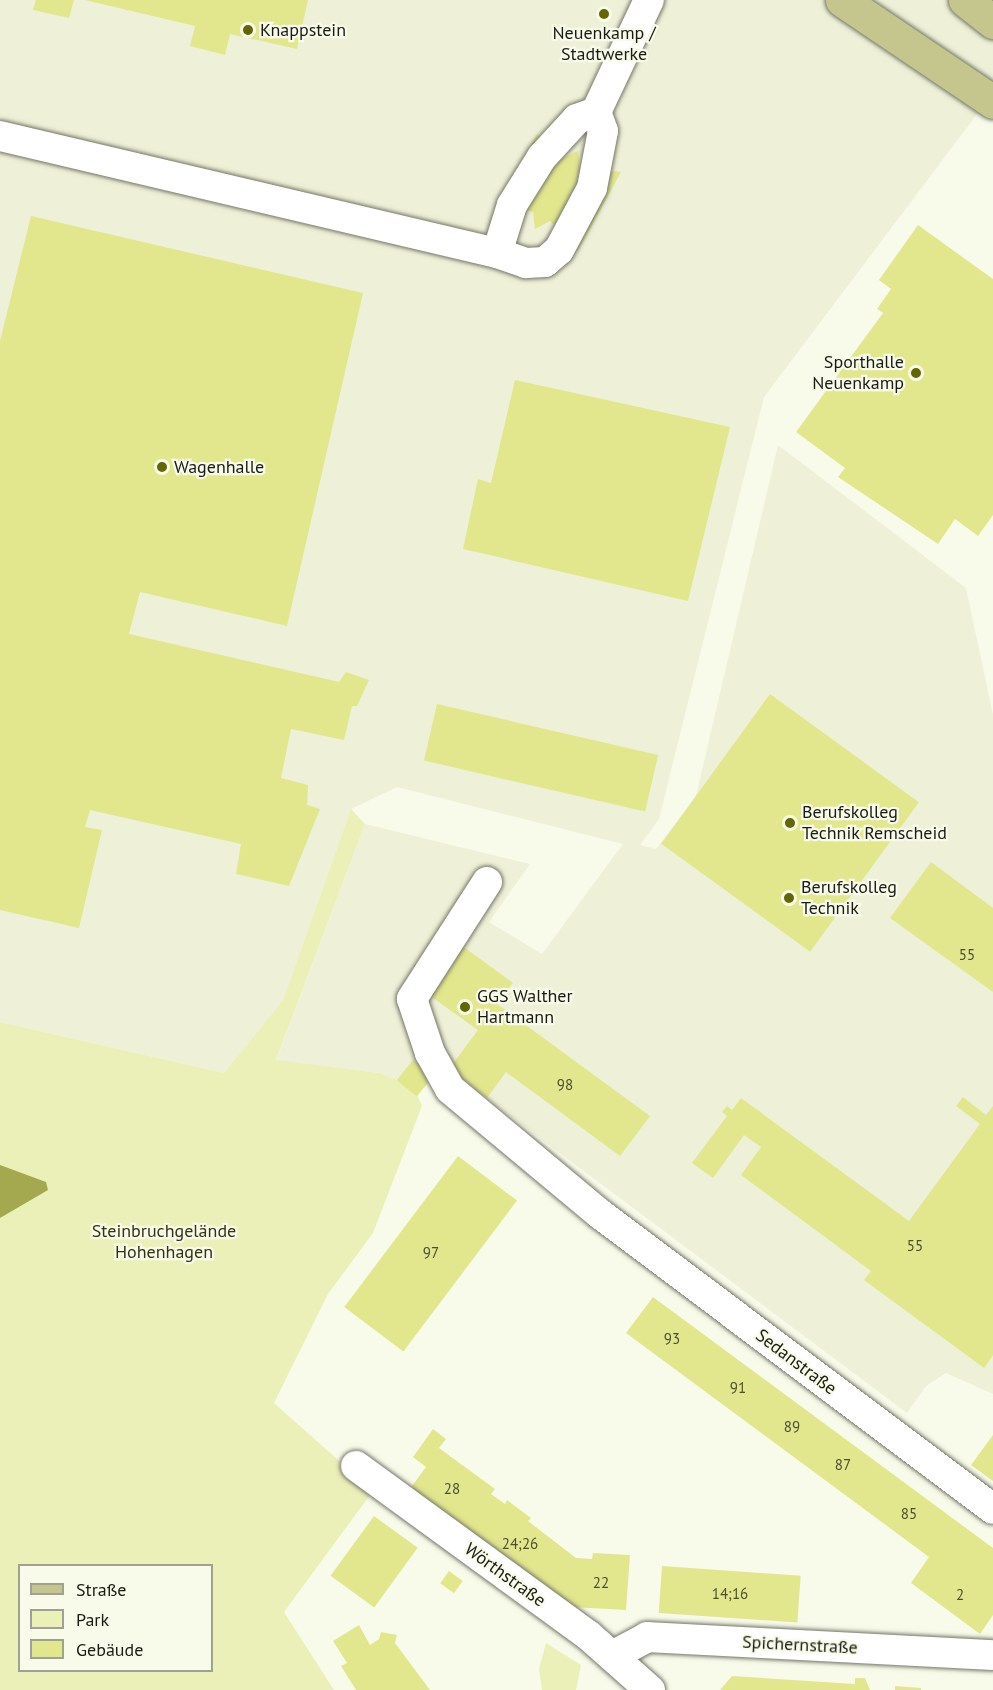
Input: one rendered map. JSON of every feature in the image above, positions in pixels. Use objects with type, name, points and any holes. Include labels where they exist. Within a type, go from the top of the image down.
[{"type":"main road","points":[[842,0],[993,102]]},
{"type":"main road","points":[[965,0],[993,22]]},
{"type":"street","points":[[0,136],[535,263],[545,262],[559,250],[592,188],[603,131],[596,112],[649,0]]},
{"type":"street","points":[[497,253],[512,205],[542,157],[577,118],[596,112]]},
{"type":"street","name":"Sedanstraße","points":[[486,882],[412,999],[418,1020],[450,1089],[600,1214],[993,1509]]},
{"type":"street","name":"Wörthstraße","points":[[356,1466],[612,1656],[650,1690]]},
{"type":"street","name":"Spichernstraße","points":[[612,1656],[647,1636],[993,1655]]},
{"type":"shaded area","points":[[0,0],[993,0],[993,93],[764,397],[659,819],[640,845],[656,849],[696,796],[778,445],[966,588],[993,715],[993,1394],[946,1373],[926,1386],[907,1413],[449,1070],[433,1076],[417,1095],[397,1080],[380,1073],[276,1061],[365,824],[530,864],[489,922],[542,954],[623,844],[397,787],[351,809],[283,1000],[224,1073],[0,1022]]},
{"type":"shaded area","points":[[0,1165],[46,1182],[48,1190],[0,1218]]},
{"type":"green space","name":"Steinbruchgelände Hohenhagen","points":[[351,809],[365,824],[276,1060],[380,1073],[397,1080],[417,1095],[422,1106],[373,1233],[328,1294],[274,1403],[373,1491],[284,1612],[334,1690],[0,1690],[0,1022],[224,1073],[283,1000]]},
{"type":"green space","points":[[546,1643],[581,1665],[576,1690],[542,1690],[539,1669]]},
{"type":"building","points":[[36,0],[74,0],[69,18],[33,10]]},
{"type":"building","name":"Knappstein","points":[[85,0],[308,0],[297,49],[230,34],[225,55],[190,46],[195,26]]},
{"type":"building","points":[[537,134],[562,158],[578,151],[580,168],[621,172],[578,251],[550,221],[535,229],[533,212],[498,203]]},
{"type":"building","name":"Wagenhalle","points":[[31,216],[363,293],[287,626],[140,592],[129,634],[339,682],[346,672],[369,680],[357,706],[352,706],[344,740],[291,729],[281,778],[308,785],[307,805],[320,809],[289,886],[236,874],[241,844],[90,810],[85,827],[102,830],[79,928],[0,910],[0,341]]},
{"type":"building","name":"Sporthalle Neuenkamp","points":[[918,225],[993,279],[993,515],[978,536],[955,519],[938,544],[838,477],[845,468],[796,432],[883,313],[877,309],[891,289],[879,280]]},
{"type":"building","points":[[515,380],[730,427],[688,601],[463,549],[478,479],[491,483]]},
{"type":"building","name":"Berufskolleg Technik Remscheid","points":[[770,694],[919,802],[810,952],[661,844]]},
{"type":"building","points":[[437,704],[658,755],[645,812],[424,761]]},
{"type":"building","name":"Berufskolleg Technik Remscheid","points":[[931,862],[993,908],[993,992],[890,918]]},
{"type":"building","points":[[461,945],[513,983],[497,1004],[650,1116],[620,1156],[506,1072],[487,1098],[449,1069],[478,1030],[426,993]]},
{"type":"building","points":[[413,1060],[433,1076],[417,1097],[397,1080]]},
{"type":"building","points":[[963,1097],[986,1115],[993,1106],[993,1355],[984,1368],[864,1280],[871,1271],[741,1175],[761,1147],[744,1135],[713,1178],[692,1163],[727,1116],[722,1112],[727,1106],[732,1110],[741,1098],[909,1221],[980,1124],[956,1106]]},
{"type":"building","points":[[458,1156],[517,1201],[403,1351],[344,1307]]},
{"type":"building","points":[[653,1297],[993,1548],[993,1615],[980,1634],[911,1583],[929,1557],[626,1333]]},
{"type":"building","points":[[433,1429],[446,1439],[439,1448],[495,1489],[491,1494],[505,1504],[507,1500],[531,1518],[528,1521],[576,1558],[592,1559],[593,1553],[630,1555],[626,1610],[572,1607],[409,1490],[426,1467],[413,1457]]},
{"type":"building","points":[[993,1435],[993,1481],[971,1465]]},
{"type":"building","points":[[374,1516],[418,1548],[374,1608],[331,1576]]},
{"type":"building","points":[[662,1566],[801,1576],[797,1623],[659,1613]]},
{"type":"building","points":[[449,1571],[463,1581],[454,1593],[440,1583]]},
{"type":"building","points":[[359,1625],[370,1645],[379,1639],[381,1632],[397,1635],[395,1643],[430,1690],[356,1690],[341,1666],[347,1663],[333,1641]]},
{"type":"building","points":[[732,1676],[855,1684],[855,1678],[865,1678],[870,1690],[720,1690]]},
{"type":"building","points":[[895,1686],[921,1688],[921,1690],[895,1690]]},
{"type":"place","name":"Neuenkamp / Stadtwerke","points":[[604,14]]},
{"type":"place","name":"Knappstein","points":[[248,30]]},
{"type":"place","name":"Sporthalle Neuenkamp","points":[[916,373]]},
{"type":"place","name":"Wagenhalle","points":[[162,467]]},
{"type":"place","name":"Berufskolleg Technik Remscheid","points":[[790,823]]},
{"type":"place","name":"Berufskolleg Technik","points":[[789,898]]},
{"type":"place","name":"GGS Walther Hartmann","points":[[465,1007]]}]
